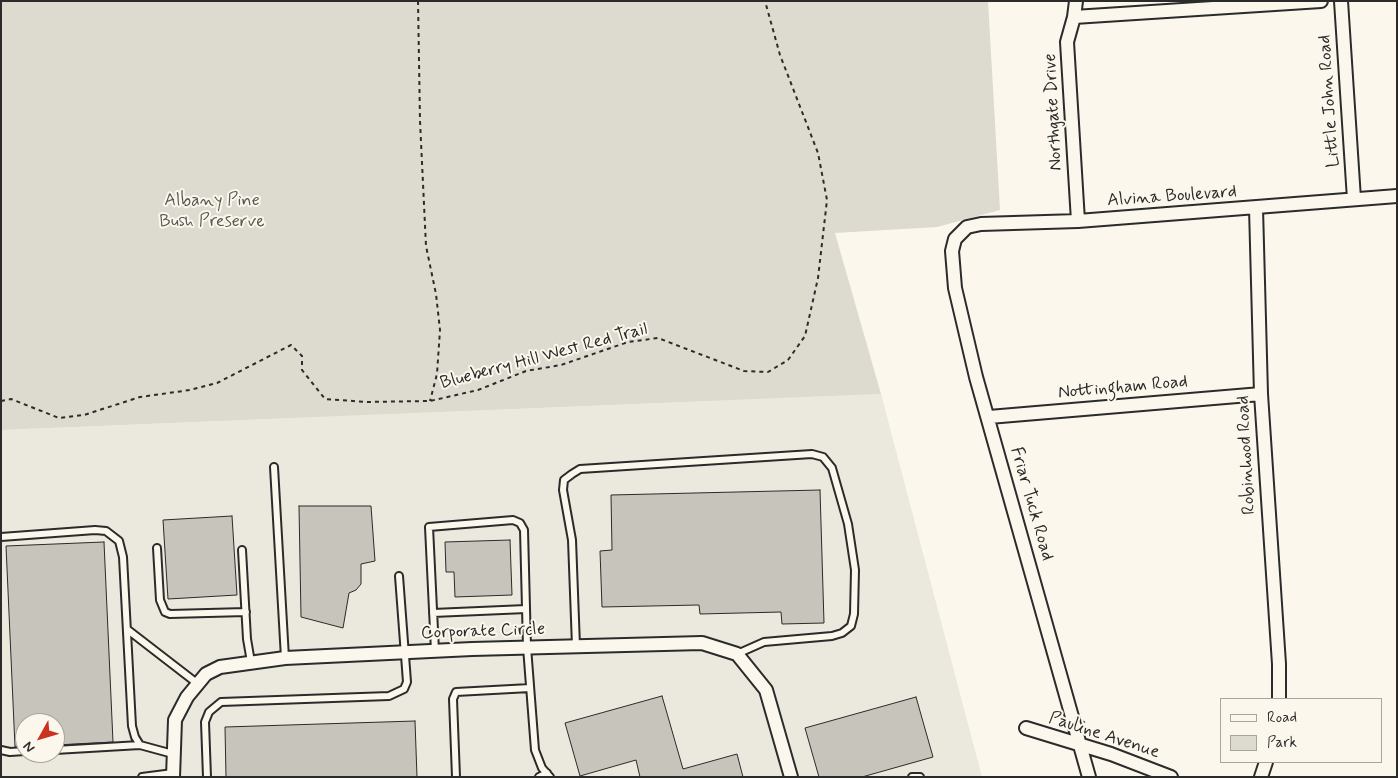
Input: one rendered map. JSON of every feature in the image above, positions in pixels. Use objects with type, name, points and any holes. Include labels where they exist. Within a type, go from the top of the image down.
[{"type":"street","name":"Northgate Drive","points":[[1076,1],[1067,42],[1067,52],[1078,221]]},
{"type":"street","points":[[1074,17],[1321,1]]},
{"type":"street","name":"Little John Road","points":[[1341,1],[1354,199]]},
{"type":"street","name":"Alvina Boulevard","points":[[955,239],[967,227],[981,224],[1078,221],[1397,196]]},
{"type":"street","name":"Robinhood Road","points":[[1256,208],[1261,394],[1279,664],[1279,698]]},
{"type":"street","name":"Friar Tuck Road","points":[[955,239],[952,251],[955,288],[976,377],[989,417],[1089,777]]},
{"type":"street","name":"Nottingham Road","points":[[989,417],[1261,394]]},
{"type":"street","name":"Corporate Circle","points":[[173,775],[172,754],[175,720],[187,697],[206,674],[220,667],[284,658],[576,646],[702,643],[737,654]]},
{"type":"street","points":[[737,654],[766,690],[791,777]]},
{"type":"street","name":"Pauline Avenue","points":[[1026,728],[1081,745],[1171,777]]},
{"type":"street","points":[[1261,777],[1266,763]]},
{"type":"lane","points":[[576,646],[572,540],[563,490],[564,480],[580,469],[812,454],[823,457],[832,468],[848,524],[855,570],[854,614],[850,626],[842,633],[832,636],[764,642],[737,654]]},
{"type":"lane","points":[[274,467],[284,658]]},
{"type":"lane","points":[[435,651],[429,527],[513,520],[520,523],[524,530],[527,648],[535,750],[548,775],[539,777]]},
{"type":"lane","points":[[1,537],[95,530],[106,531],[114,536],[122,547],[132,726],[140,744]]},
{"type":"lane","points":[[157,548],[160,600],[165,612],[170,614],[246,612]]},
{"type":"lane","points":[[242,550],[251,662]]},
{"type":"lane","points":[[207,777],[206,722],[209,712],[221,702],[389,696],[398,694],[407,682],[400,576]]},
{"type":"lane","points":[[433,613],[526,609]]},
{"type":"lane","points":[[128,630],[198,684]]},
{"type":"lane","points":[[456,777],[454,699],[456,692],[530,688]]},
{"type":"lane","points":[[65,749],[140,744],[172,754]]},
{"type":"lane","points":[[1,750],[15,752]]},
{"type":"lane","points":[[142,777],[173,775]]},
{"type":"lane","points":[[912,777],[920,777]]},
{"type":"path","points":[[418,1],[420,121],[426,246],[436,294],[440,330],[437,374],[430,401]]},
{"type":"path","name":"Blueberry Hill West Red Trail","points":[[1,401],[11,399],[58,418],[84,415],[140,397],[190,390],[217,383],[291,345],[302,356],[302,370],[325,399],[367,402],[430,401],[478,390],[526,371],[561,365],[628,342],[658,338],[744,371],[768,372],[788,360],[805,336],[819,268],[827,200],[818,152],[780,55],[765,1]]},
{"type":"shaded area","points":[[881,394],[982,777],[1,777],[1,430]]},
{"type":"green space","name":"Albany Pine Bush Preserve","points":[[1,1],[988,1],[1000,210],[937,227],[835,233],[881,394],[1,430]]},
{"type":"building","points":[[820,490],[824,623],[782,624],[781,612],[700,614],[699,605],[602,607],[600,551],[612,550],[611,495]]},
{"type":"building","points":[[299,506],[371,506],[375,561],[361,564],[361,584],[356,590],[349,593],[343,628],[301,617]]},
{"type":"building","points":[[232,516],[237,595],[168,599],[163,520]]},
{"type":"building","points":[[510,540],[512,595],[455,597],[454,572],[446,572],[445,542]]},
{"type":"building","points":[[104,542],[113,742],[65,744],[65,713],[15,713],[15,747],[6,546]]},
{"type":"building","points":[[662,696],[683,769],[737,754],[743,777],[640,777],[636,760],[580,776],[565,723]]},
{"type":"building","points":[[916,697],[933,757],[862,777],[819,777],[805,728]]},
{"type":"building","points":[[415,721],[417,777],[226,777],[225,727]]}]
